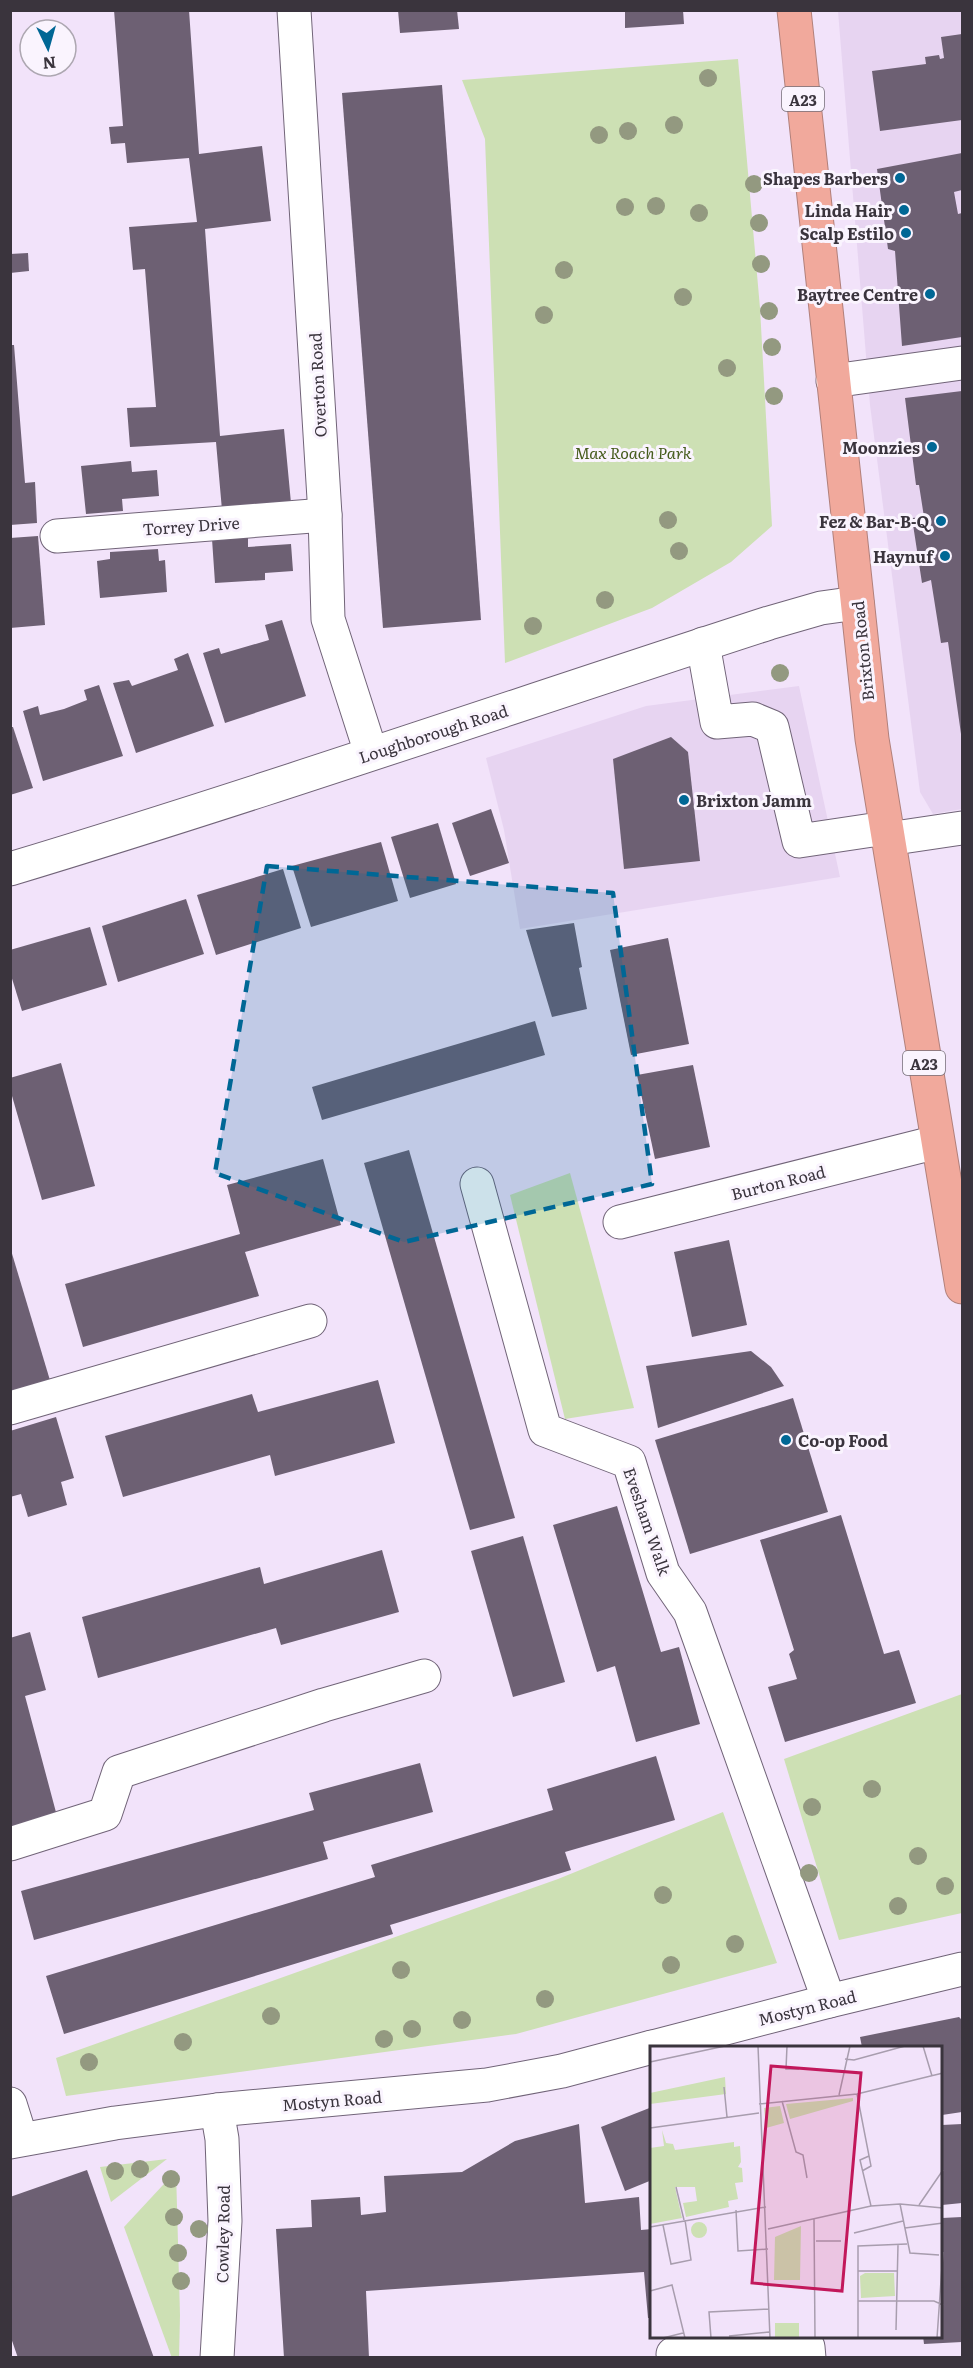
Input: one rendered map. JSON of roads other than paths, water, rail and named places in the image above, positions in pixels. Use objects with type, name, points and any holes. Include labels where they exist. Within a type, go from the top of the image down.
[{"type":"highway","name":"Brixton Road","points":[[794,10],[872,739],[937,1142],[963,1287]]},
{"type":"street","name":"Overton Road","points":[[294,10],[325,515],[328,619],[361,728],[371,753]]},
{"type":"street","points":[[833,381],[963,363]]},
{"type":"street","name":"Torrey Drive","points":[[57,536],[325,515]]},
{"type":"street","name":"Loughborough Road","points":[[10,869],[183,817],[703,644],[821,608],[857,603]]},
{"type":"street","points":[[703,644],[717,722],[753,718],[772,727],[799,841],[963,828]]},
{"type":"street","name":"Burton Road","points":[[620,1222],[937,1142]]},
{"type":"street","name":"Evesham Walk","points":[[477,1184],[545,1430],[629,1462],[663,1573],[690,1612],[829,2001]]},
{"type":"street","points":[[10,1408],[310,1321]]},
{"type":"street","points":[[10,1844],[105,1814],[119,1772],[324,1705],[423,1676]]},
{"type":"street","name":"Mostyn Road","points":[[656,2046],[963,1969]]},
{"type":"street","name":"Mostyn Road","points":[[16,2140],[115,2123],[217,2110],[487,2085],[562,2071],[650,2048]]},
{"type":"street","points":[[10,2104],[16,2140]]},
{"type":"street","name":"Cowley Road","points":[[217,2110],[222,2139],[225,2221],[217,2358]]},
{"type":"street","points":[[673,2354],[808,2347],[809,2358]]},
{"type":"place","name":"Shapes Barbers","points":[[900,178]]},
{"type":"place","name":"Linda Hair","points":[[904,210]]},
{"type":"place","name":"Scalp Estilo","points":[[906,233]]},
{"type":"place","name":"Baytree Centre","points":[[930,294]]},
{"type":"place","name":"Moonzies","points":[[932,447]]},
{"type":"place","name":"Fez & Bar-B-Q","points":[[941,521]]},
{"type":"place","name":"Haynuf","points":[[945,556]]},
{"type":"place","name":"Brixton Jamm","points":[[684,800]]},
{"type":"place","name":"Co-op Food","points":[[786,1440]]},
{"type":"park label","name":"Max Roach Park","points":[[633,452]]}]
